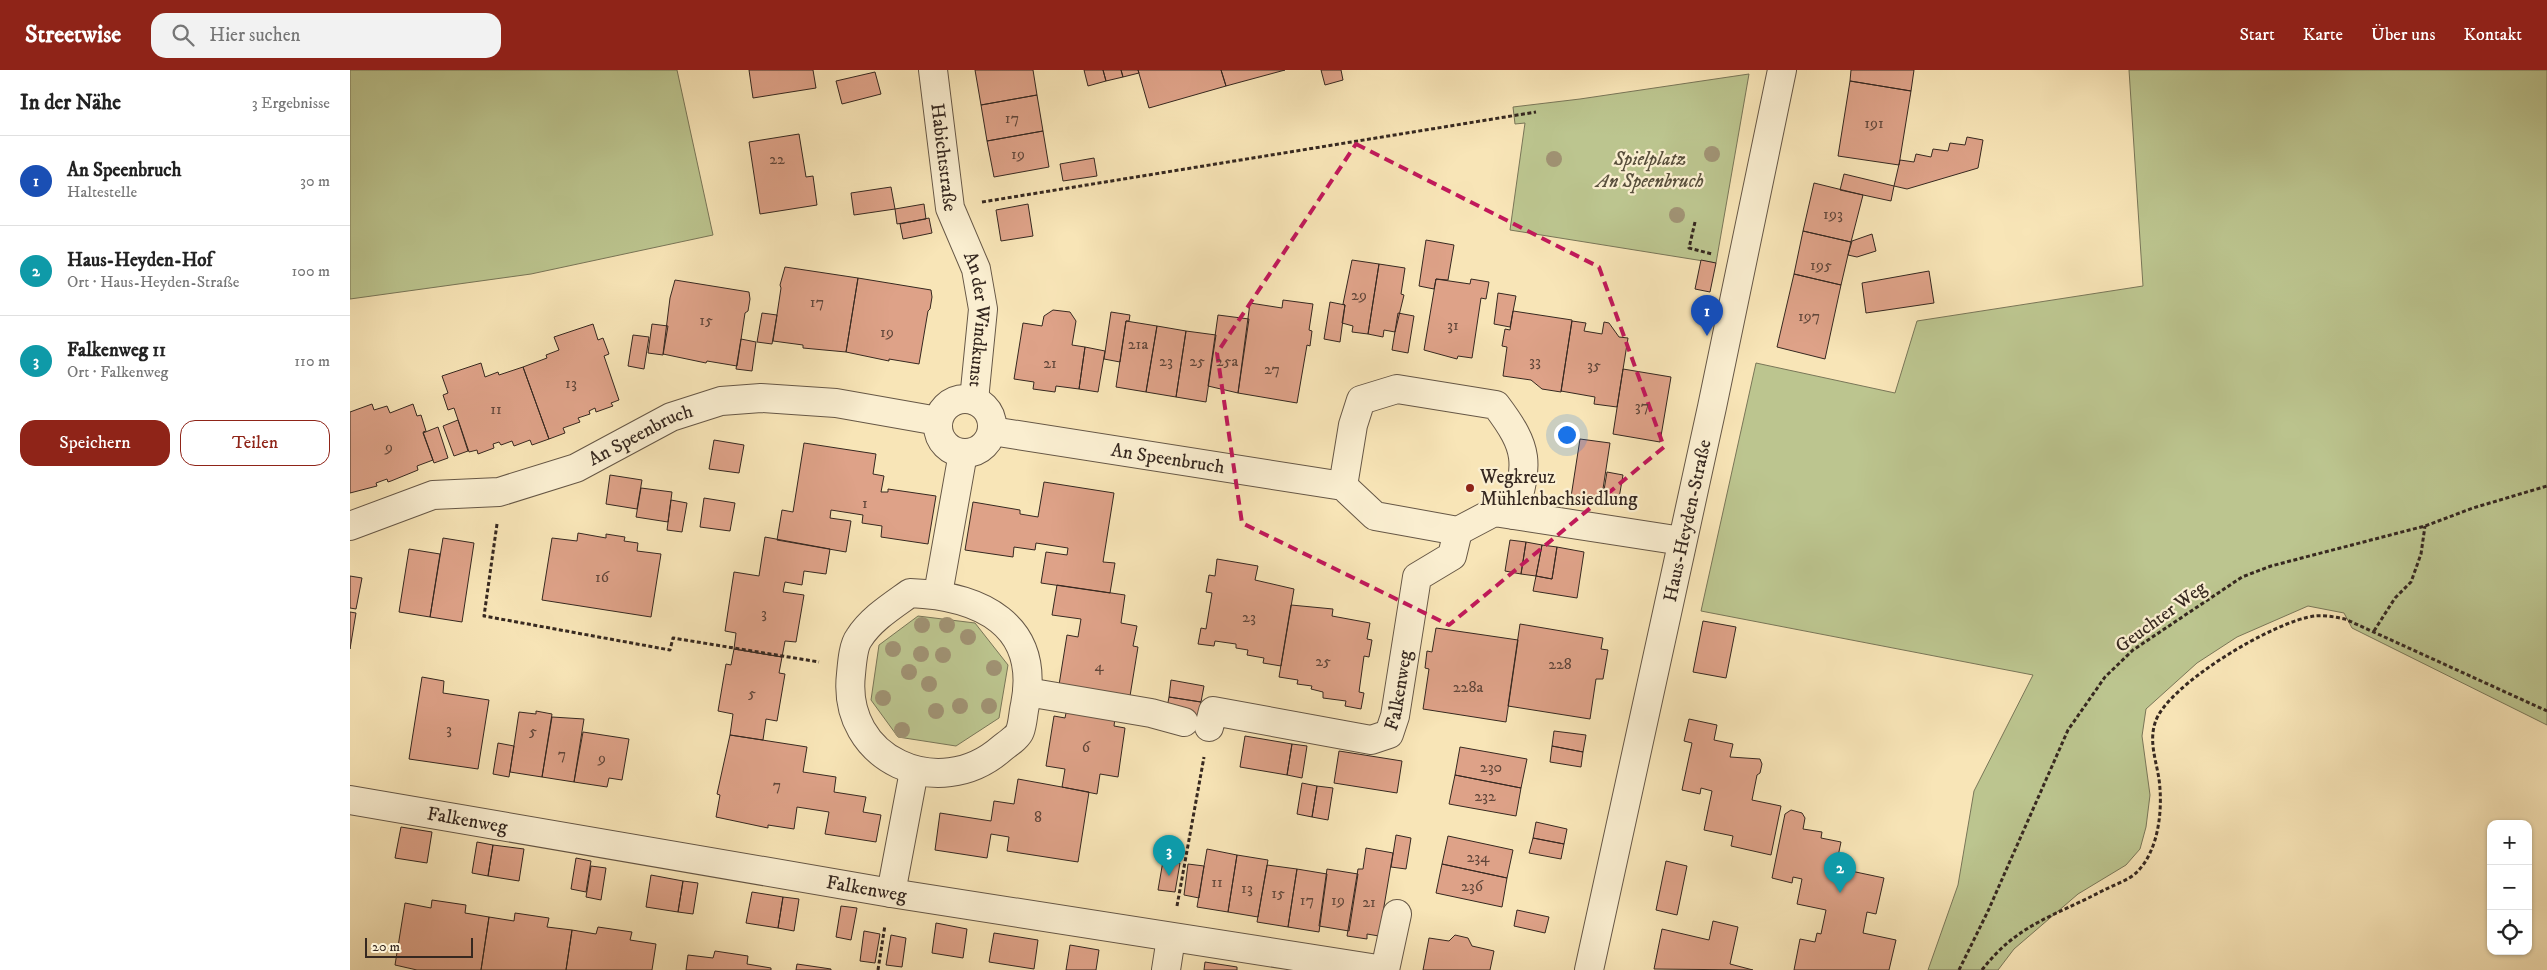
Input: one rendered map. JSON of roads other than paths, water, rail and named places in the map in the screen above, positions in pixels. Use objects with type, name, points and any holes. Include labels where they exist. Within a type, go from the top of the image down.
[{"type":"street","name":"Habichtstraße","points":[[933,70],[950,208],[966,241]]},
{"type":"street","name":"Haus-Heyden-Straße","points":[[1589,970],[1782,70]]},
{"type":"street","name":"An der Windkunst","points":[[966,241],[976,269],[983,309],[974,400]]},
{"type":"street","points":[[1514,516],[1525,462],[1515,430],[1496,405],[1445,395],[1398,389],[1361,400],[1352,425],[1342,486],[1375,516],[1458,531],[1494,512],[1514,516],[1682,541]]},
{"type":"street","name":"An Speenbruch","points":[[350,526],[433,496],[499,492],[576,468],[671,417],[721,401],[761,398],[836,402],[938,421]]},
{"type":"street","name":"An der Windkunst","points":[[938,421],[941,413],[955,400],[974,400],[986,408],[993,422],[992,430]]},
{"type":"street","points":[[938,421],[938,430],[946,446],[954,451],[963,453],[979,450],[990,438],[992,430]]},
{"type":"street","name":"An Speenbruch","points":[[992,430],[1342,486]]},
{"type":"street","points":[[938,594],[963,453]]},
{"type":"street","name":"Falkenweg","points":[[1028,692],[1151,713],[1197,725],[1213,711],[1371,740],[1389,734],[1394,716],[1417,576],[1452,556],[1458,531]]},
{"type":"street","points":[[910,593],[938,594],[974,603],[1004,622],[1025,654],[1028,692],[1020,732],[995,754],[963,771],[914,771],[884,757],[862,732],[851,710],[849,692],[858,639],[869,625],[910,593]]},
{"type":"street","points":[[891,893],[914,771]]},
{"type":"street","name":"Falkenweg","points":[[350,800],[891,893],[1385,970],[1397,914]]},
{"type":"street","points":[[1166,970],[1171,938]]},
{"type":"place","name":"An Speenbruch","points":[[1707,336]]},
{"type":"place","name":"Wegkreuz Mühlenbachsiedlung","points":[[1470,488]]},
{"type":"place","name":"Falkenweg 11","points":[[1169,876]]},
{"type":"place","name":"Haus-Heyden-Hof","points":[[1840,893]]},
{"type":"park label","name":"Spielplatz An Speenbruch","points":[[1650,170]]}]
